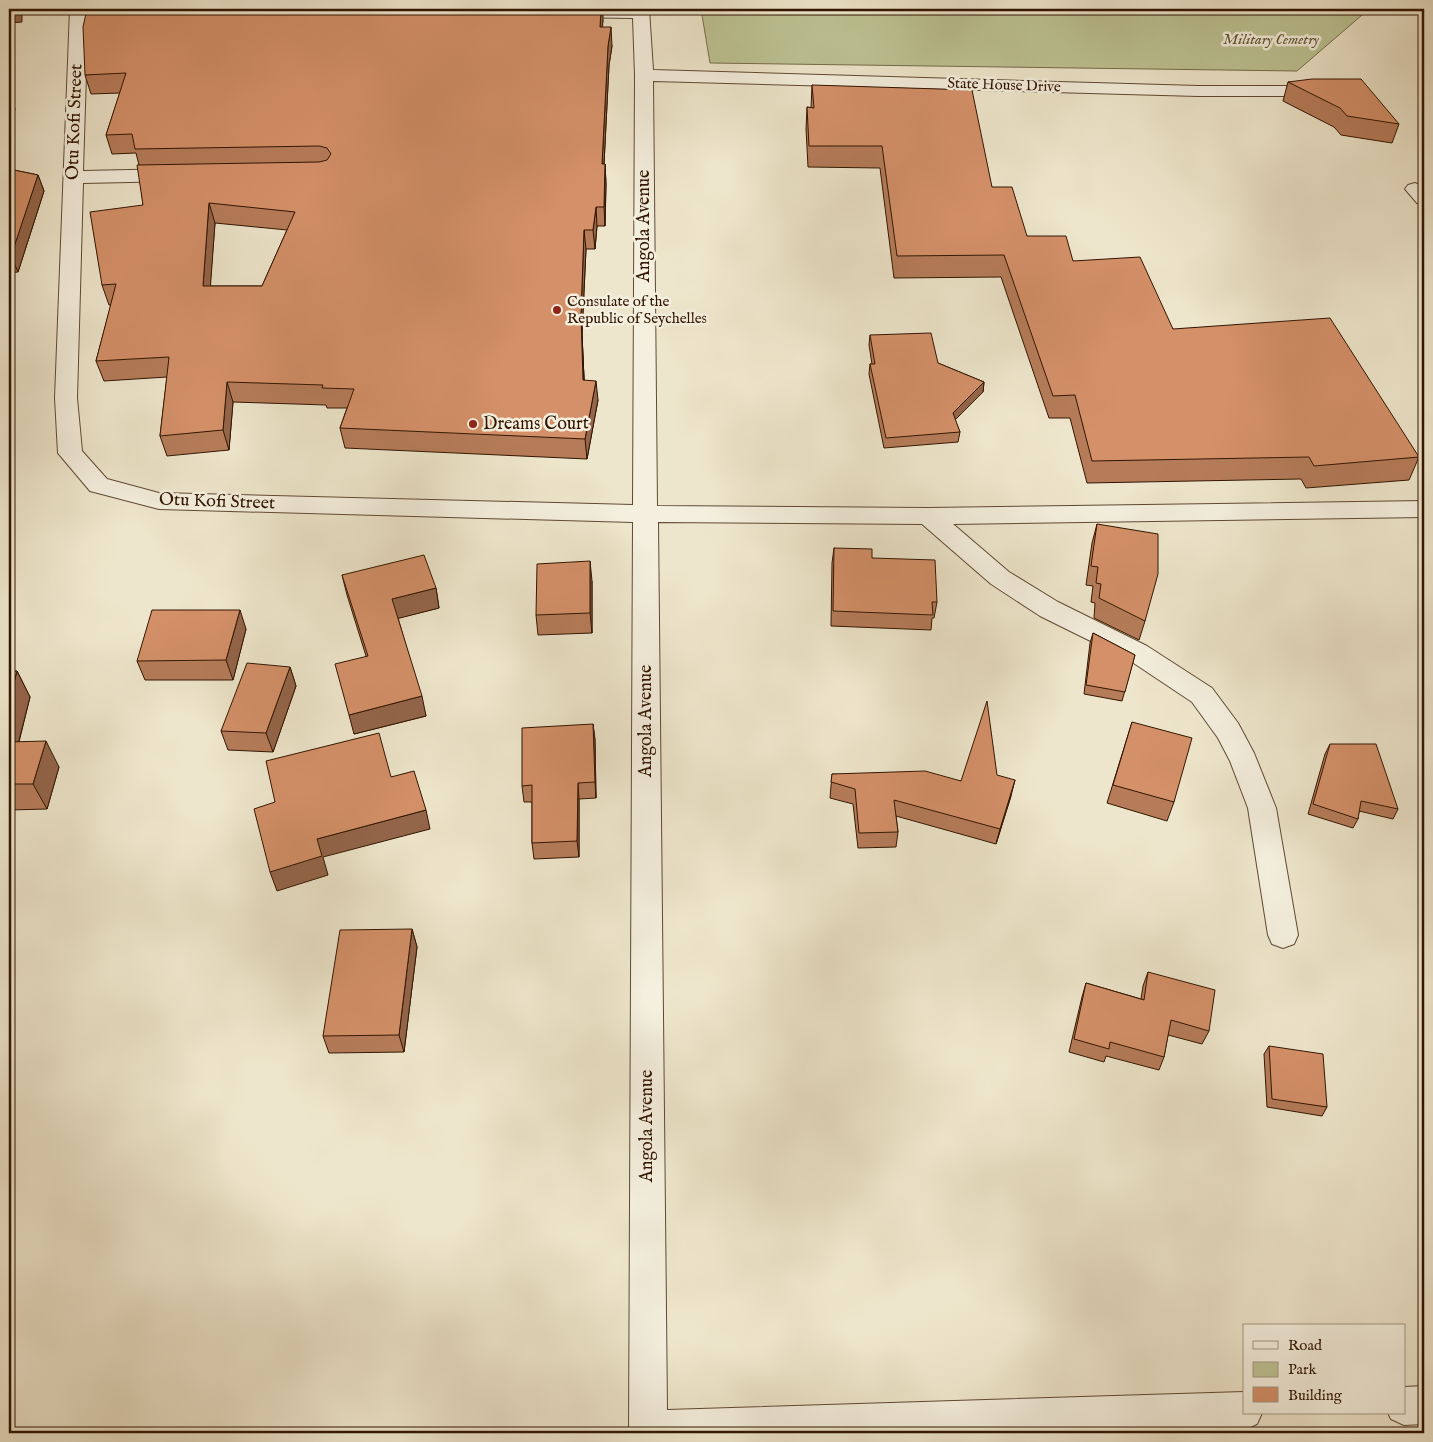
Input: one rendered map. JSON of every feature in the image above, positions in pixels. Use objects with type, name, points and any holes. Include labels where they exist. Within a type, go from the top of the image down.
[{"type":"street","name":"Otu Kofi Street","points":[[85,9],[73,176],[66,398],[70,453],[99,485],[159,501],[645,514],[928,516],[1424,509]]},
{"type":"street","points":[[552,12],[641,11]]},
{"type":"street","name":"Angola Avenue","points":[[641,11],[644,75],[648,1431]]},
{"type":"street","name":"State House Drive","points":[[644,75],[1198,91],[1340,91]]},
{"type":"street","points":[[73,176],[193,175]]},
{"type":"street","points":[[928,516],[1000,578],[1049,610],[1138,653],[1202,695],[1228,731],[1244,761],[1262,808],[1283,935]]},
{"type":"street","points":[[1406,1406],[1424,1405]]},
{"type":"street","points":[[648,1431],[1243,1411]]},
{"type":"green space","name":"Military Cemetry","points":[[701,9],[1369,9],[1297,71],[710,63]]},
{"type":"building","points":[[87,9],[601,9],[600,27],[611,27],[608,46],[602,164],[605,164],[604,207],[596,207],[593,230],[584,230],[581,315],[583,380],[596,381],[585,439],[340,428],[354,389],[322,388],[323,385],[227,382],[223,430],[160,436],[169,357],[96,361],[116,284],[102,285],[90,212],[143,205],[137,165],[319,162],[327,160],[331,154],[327,148],[319,146],[135,149],[132,134],[106,135],[126,73],[85,75],[83,27]],"holes":[[[209,203],[295,212],[262,286],[203,286]]]},
{"type":"building","points":[[1312,79],[1361,79],[1399,124],[1347,116],[1340,108],[1288,82]]},
{"type":"building","points":[[812,85],[972,90],[992,187],[1012,187],[1027,236],[1066,236],[1073,261],[1140,257],[1173,329],[1330,318],[1419,457],[1314,466],[1309,457],[1092,461],[1075,395],[1053,396],[1004,255],[897,256],[882,146],[809,146],[807,107],[814,108]]},
{"type":"building","points":[[9,169],[38,175],[11,256],[9,256]]},
{"type":"building","points":[[931,333],[938,363],[984,382],[953,413],[960,432],[886,438],[870,364],[875,364],[870,335]]},
{"type":"building","points":[[1097,524],[1158,534],[1158,574],[1145,621],[1099,598],[1101,584],[1096,583],[1098,567],[1091,566]]},
{"type":"building","points":[[834,548],[872,549],[872,558],[935,560],[937,602],[932,602],[933,615],[833,611]]},
{"type":"building","points":[[424,555],[436,588],[392,599],[422,696],[349,715],[335,664],[368,656],[342,575]]},
{"type":"building","points":[[590,561],[590,613],[536,615],[537,564]]},
{"type":"building","points":[[152,610],[240,610],[226,660],[137,661]]},
{"type":"building","points":[[1093,633],[1135,655],[1125,692],[1086,685]]},
{"type":"building","points":[[247,663],[290,667],[266,733],[221,731]]},
{"type":"building","points":[[17,671],[9,701],[9,672]]},
{"type":"building","points":[[987,701],[997,775],[1015,780],[1000,829],[894,800],[898,832],[859,833],[855,789],[831,782],[832,774],[925,771],[961,781]]},
{"type":"building","points":[[1132,722],[1192,738],[1174,802],[1113,785]]},
{"type":"building","points":[[593,724],[595,782],[578,783],[577,841],[532,843],[532,785],[522,786],[522,728]]},
{"type":"building","points":[[379,733],[391,777],[414,771],[426,810],[317,839],[322,856],[270,872],[254,809],[275,802],[266,761]]},
{"type":"building","points":[[46,741],[33,784],[9,784],[9,742]]},
{"type":"building","points":[[1330,744],[1376,744],[1398,809],[1361,801],[1358,819],[1313,804]]},
{"type":"building","points":[[412,929],[399,1035],[323,1036],[340,930]]},
{"type":"building","points":[[1148,972],[1215,990],[1209,1031],[1171,1020],[1164,1057],[1110,1042],[1109,1049],[1074,1039],[1086,983],[1144,1000]]},
{"type":"building","points":[[1269,1046],[1323,1054],[1327,1107],[1272,1099]]},
{"type":"place","name":"Consulate of the Republic of Seychelles","points":[[557,310]]},
{"type":"place","name":"Dreams Court","points":[[473,424]]}]
